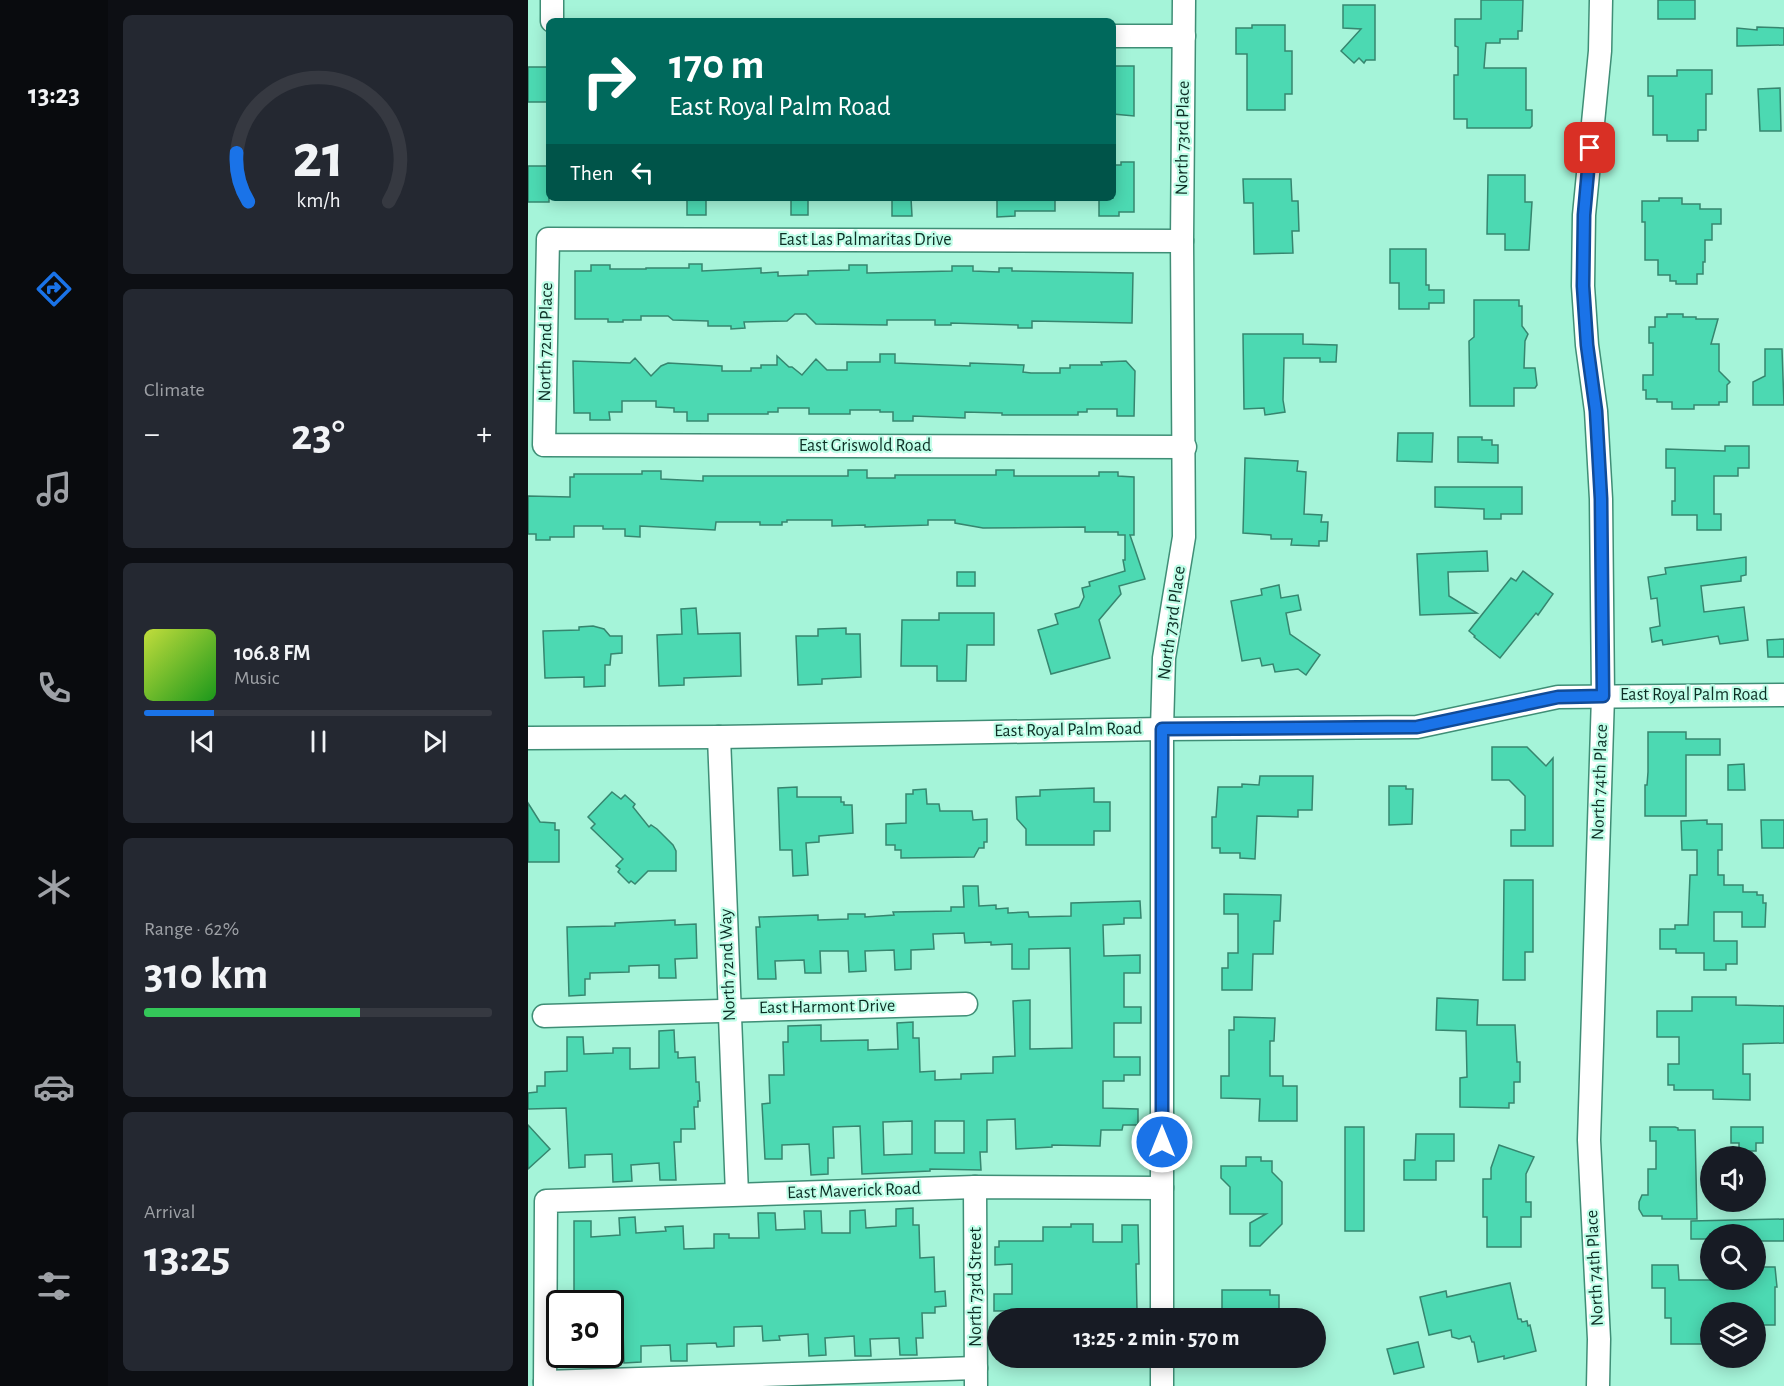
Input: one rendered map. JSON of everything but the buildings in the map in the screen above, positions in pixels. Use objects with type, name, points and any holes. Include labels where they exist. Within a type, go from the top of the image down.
[{"type":"street","points":[[552,0],[552,18]]},
{"type":"street","name":"North 73rd Place","points":[[1162,1308],[1162,729],[1164,658],[1184,537],[1182,241],[1184,0]]},
{"type":"street","name":"North 74th Place","points":[[1598,1386],[1599,1339],[1589,1140],[1603,696],[1601,499],[1596,411],[1587,345],[1583,286],[1584,215],[1600,51],[1601,0]]},
{"type":"street","points":[[1116,36],[1184,36]]},
{"type":"street","name":"East Las Palmaritas Drive","points":[[548,239],[1182,241]]},
{"type":"street","name":"North 72nd Place","points":[[544,444],[548,239]]},
{"type":"street","name":"East Griswold Road","points":[[544,444],[1185,447]]},
{"type":"street","name":"East Royal Palm Road","points":[[528,738],[1417,727],[1558,697],[1784,695]]},
{"type":"street","name":"North 72nd Way","points":[[719,737],[737,1194]]},
{"type":"street","name":"East Harmont Drive","points":[[544,1016],[966,1004]]},
{"type":"street","name":"East Maverick Road","points":[[545,1384],[546,1201],[975,1187],[1162,1188]]},
{"type":"street","name":"North 73rd Street","points":[[975,1187],[976,1377]]},
{"type":"street","points":[[1162,1368],[1162,1386]]},
{"type":"street","points":[[545,1384],[976,1377]]},
{"type":"route","points":[[1162,1142],[1162,729],[1417,727],[1558,697],[1603,696],[1601,499],[1596,411],[1587,345],[1583,286],[1584,215],[1590,148]]}]
